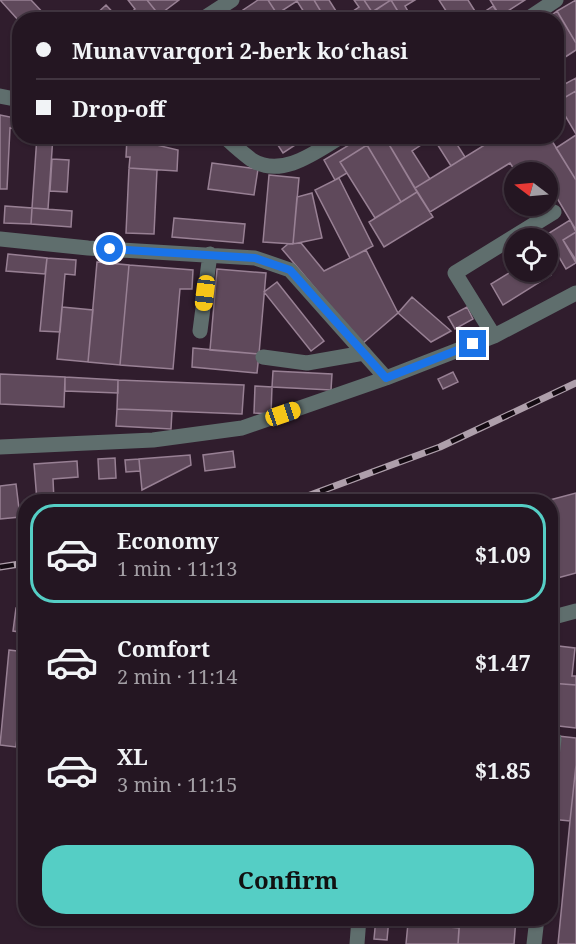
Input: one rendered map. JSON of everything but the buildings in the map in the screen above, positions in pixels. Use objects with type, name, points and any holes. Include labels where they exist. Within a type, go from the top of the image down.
[{"type":"street","points":[[213,12],[232,0]]},
{"type":"street","points":[[537,12],[556,0]]},
{"type":"street","points":[[232,144],[254,161],[269,165],[287,165],[304,159],[329,144]]},
{"type":"street","points":[[494,336],[455,273],[548,216]]},
{"type":"street","points":[[0,239],[88,248],[255,258],[290,270],[386,378]]},
{"type":"street","points":[[200,331],[210,254]]},
{"type":"street","points":[[0,447],[153,440],[242,428],[386,378],[494,336],[576,293]]},
{"type":"street","points":[[263,357],[307,363],[364,353]]},
{"type":"street","points":[[558,616],[576,611]]},
{"type":"street","points":[[357,944],[358,926]]},
{"type":"street","points":[[534,944],[536,926]]},
{"type":"railway","points":[[313,494],[440,447],[576,383]]},
{"type":"railway","points":[[0,567],[18,564]]},
{"type":"route","points":[[110,249],[255,258],[290,270],[386,378],[473,344]]}]
